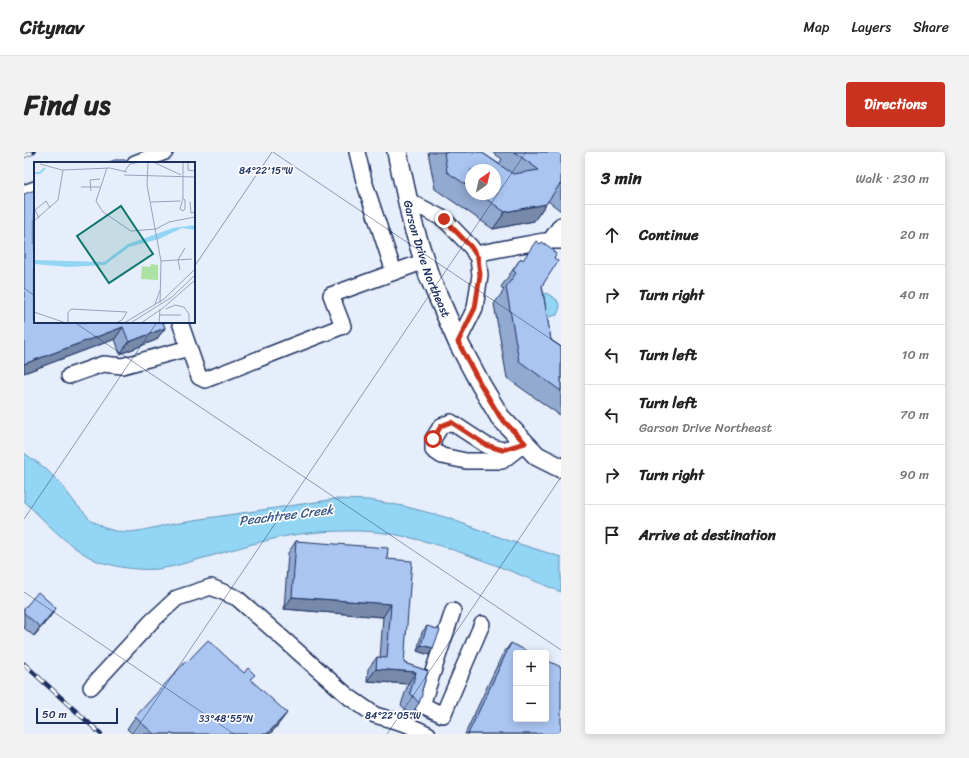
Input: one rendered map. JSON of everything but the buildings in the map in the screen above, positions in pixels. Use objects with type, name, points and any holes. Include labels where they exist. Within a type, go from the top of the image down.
[{"type":"main road","name":"Garson Drive Northeast","points":[[397,152],[413,225],[429,276],[458,342],[500,417],[537,456],[561,468]]},
{"type":"lane","points":[[138,162],[165,152]]},
{"type":"lane","points":[[357,152],[366,188],[394,272]]},
{"type":"lane","points":[[24,193],[34,189]]},
{"type":"lane","points":[[407,200],[444,219],[471,247],[478,258],[480,275],[475,308],[458,342]]},
{"type":"lane","points":[[475,254],[493,250],[500,240],[504,238],[534,235],[551,241],[561,225]]},
{"type":"lane","points":[[180,323],[199,377],[205,380],[343,326],[331,296],[425,261]]},
{"type":"lane","points":[[69,376],[103,364],[122,366],[189,348]]},
{"type":"lane","points":[[451,422],[486,445],[502,450],[525,443],[502,461],[466,461],[442,456],[433,450],[433,439],[441,426],[451,422]]},
{"type":"lane","points":[[91,687],[151,622],[177,598],[211,587],[237,598],[349,697],[375,716],[406,724],[425,732],[431,710]]},
{"type":"lane","points":[[453,611],[422,705],[431,710],[443,715],[482,624]]},
{"type":"water","points":[[543,293],[548,294],[557,300],[560,307],[557,315],[548,317],[534,306]]},
{"type":"water","name":"Peachtree Creek","points":[[24,453],[45,468],[60,483],[76,504],[91,520],[105,528],[115,531],[130,532],[144,530],[174,523],[336,499],[369,500],[403,506],[445,517],[510,541],[561,557],[561,592],[468,555],[410,538],[381,532],[340,531],[299,534],[252,544],[179,565],[158,569],[132,569],[99,562],[74,547],[57,533],[24,501]]},
{"type":"railway","points":[[24,156],[34,152]]},
{"type":"railway","points":[[24,664],[101,734]]},
{"type":"route","points":[[433,439],[441,426],[451,422],[486,445],[502,450],[525,443],[500,417],[458,342],[475,308],[480,275],[478,258],[471,247],[444,219]]}]
